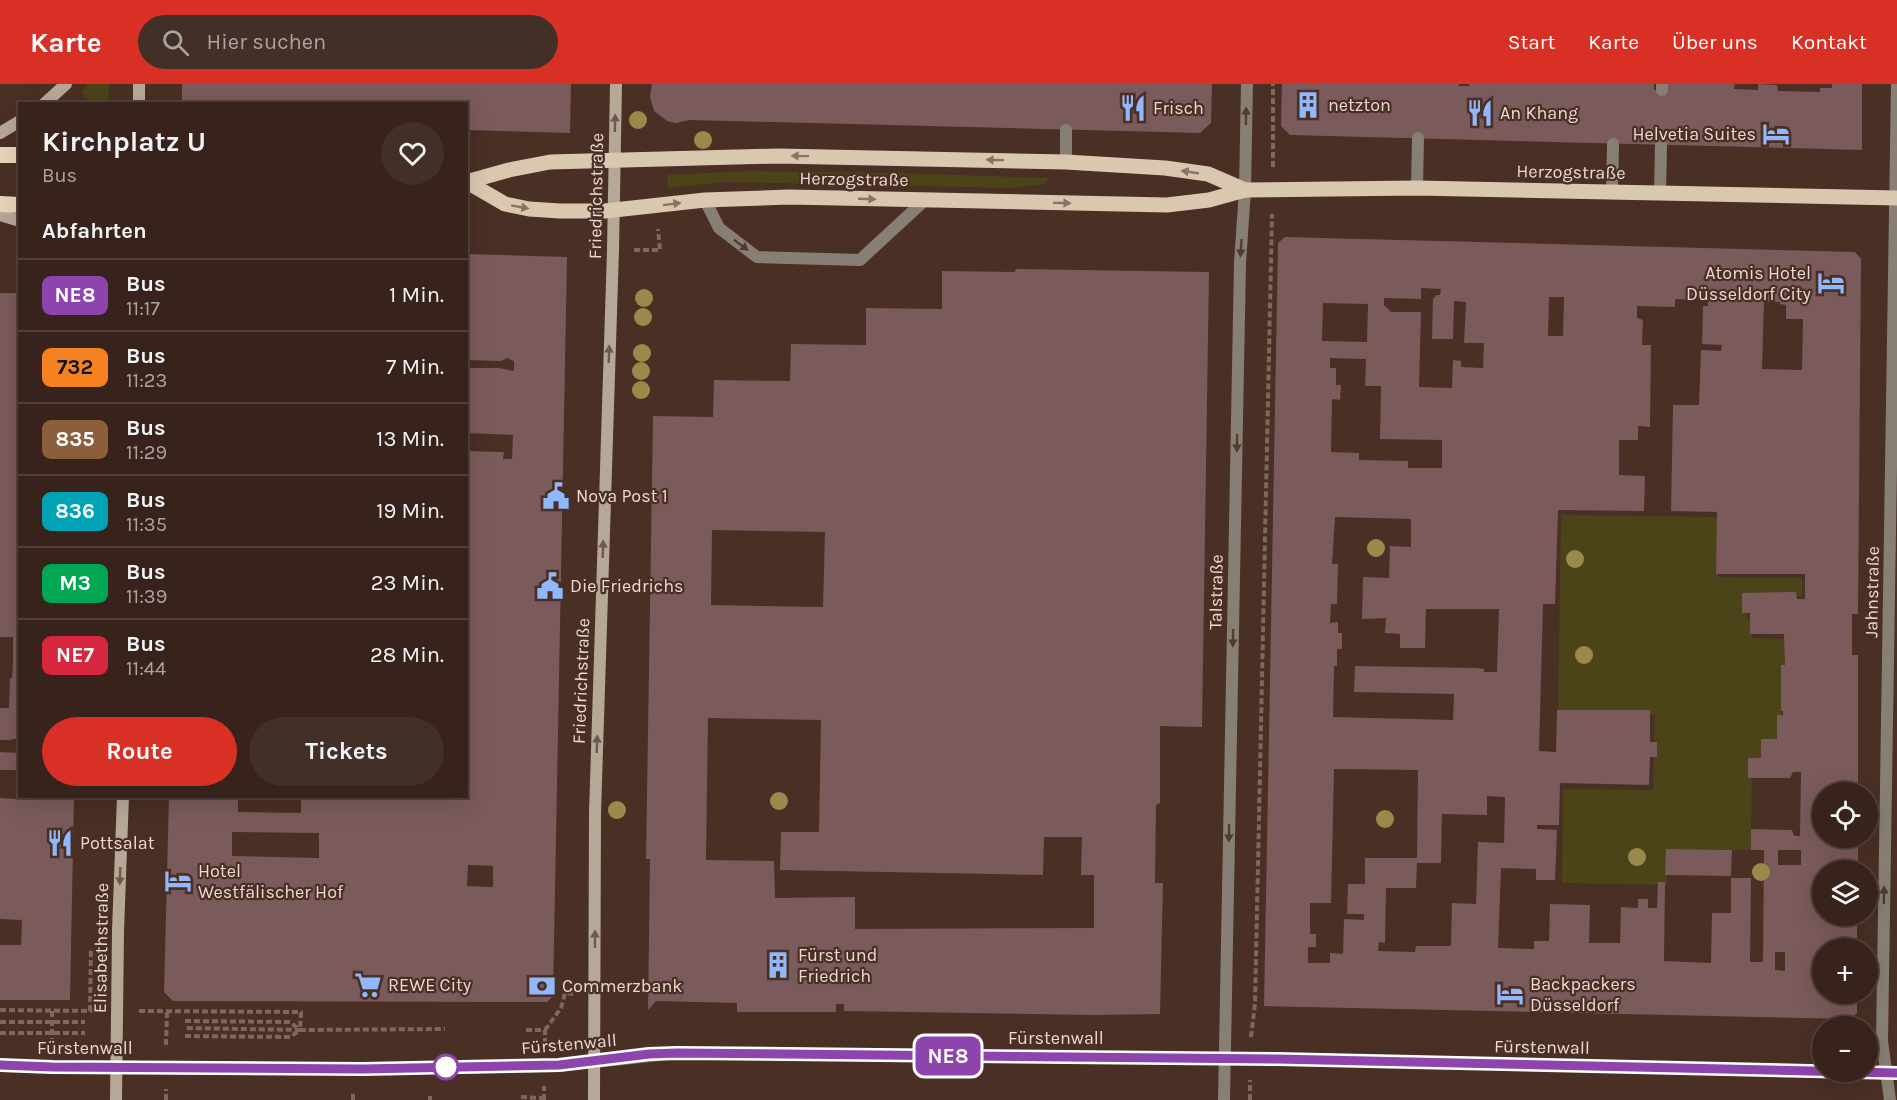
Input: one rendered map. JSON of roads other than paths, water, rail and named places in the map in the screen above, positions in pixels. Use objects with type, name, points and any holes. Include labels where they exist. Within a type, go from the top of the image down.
[{"type":"highway","points":[[0,155],[18,155]]},
{"type":"highway","points":[[0,204],[18,205]]},
{"type":"main road","points":[[46,102],[66,84]]},
{"type":"main road","points":[[139,102],[140,84]]},
{"type":"main road","name":"Friedrichstraße","points":[[594,1100],[595,813],[616,84]]},
{"type":"main road","points":[[0,133],[18,122]]},
{"type":"main road","name":"Herzogstraße","points":[[468,182],[529,165],[550,162],[778,156],[1066,162],[1165,168],[1208,174],[1245,189]]},
{"type":"main road","name":"Herzogstraße","points":[[468,183],[505,204],[560,211],[614,210],[705,200],[778,197],[1167,205],[1209,200],[1245,189],[1418,188],[1896,198]]},
{"type":"main road","points":[[0,215],[18,220]]},
{"type":"main road","name":"Elisabethstraße","points":[[116,1100],[123,798]]},
{"type":"street","name":"Talstraße","points":[[1224,1100],[1240,262],[1245,189],[1247,84]]},
{"type":"street","name":"Jahnstraße","points":[[1890,1100],[1892,1073],[1882,1041],[1897,84]]},
{"type":"street","points":[[1066,130],[1066,162]]},
{"type":"street","points":[[1418,138],[1418,188]]},
{"type":"street","points":[[1612,193],[1613,144]]},
{"type":"street","points":[[1660,193],[1661,145]]},
{"type":"street","points":[[705,200],[719,228],[757,257],[860,260],[925,200]]},
{"type":"street","name":"Fürstenwall","points":[[0,1065],[363,1069],[559,1065],[649,1054],[677,1053],[1224,1058],[1892,1073]]},
{"type":"place","name":"netzton","points":[[1308,105]]},
{"type":"place","name":"Frisch","points":[[1133,108]]},
{"type":"place","name":"An Khang","points":[[1480,113]]},
{"type":"place","name":"Helvetia Suites","points":[[1776,134]]},
{"type":"place","name":"Atomis Hotel Düsseldorf City","points":[[1831,283]]},
{"type":"place","name":"Nova Post 1","points":[[556,496]]},
{"type":"place","name":"Die Friedrichs","points":[[550,586]]},
{"type":"place","name":"Pottsalat","points":[[60,843]]},
{"type":"place","name":"Hotel Westfälischer Hof","points":[[178,881]]},
{"type":"place","name":"Fürst und Friedrich","points":[[778,965]]},
{"type":"place","name":"REWE City","points":[[368,985]]},
{"type":"place","name":"Commerzbank","points":[[542,986]]},
{"type":"place","name":"Backpackers Düsseldorf","points":[[1510,994]]}]
